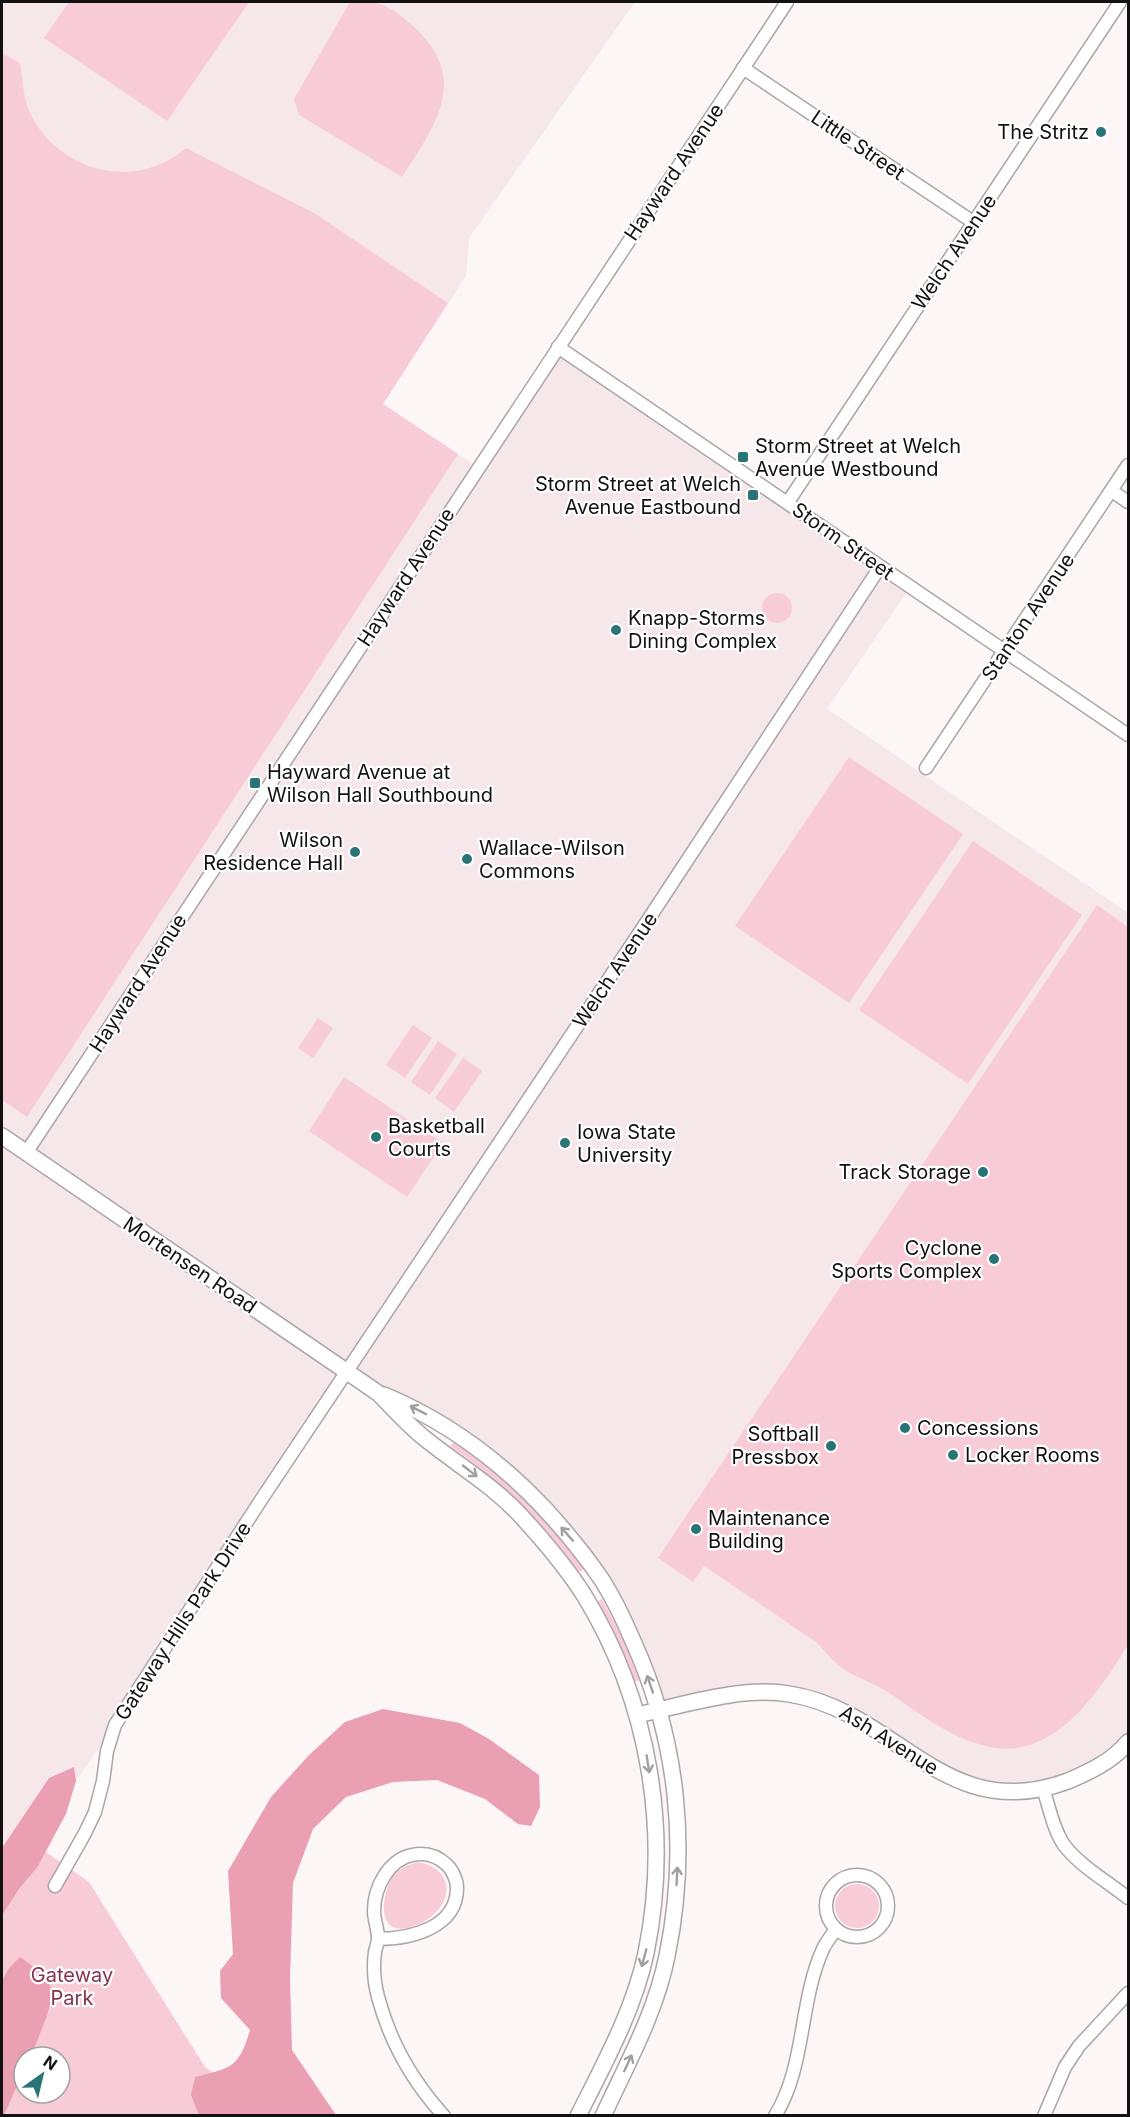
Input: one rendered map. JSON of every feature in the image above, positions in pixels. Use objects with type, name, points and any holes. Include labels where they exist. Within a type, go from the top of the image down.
[{"type":"street","name":"Hayward Avenue","points":[[26,1153],[787,2]]},
{"type":"street","name":"Welch Avenue","points":[[788,502],[1120,2]]},
{"type":"street","name":"Little Street","points":[[743,68],[973,222]]},
{"type":"street","name":"Storm Street","points":[[558,346],[1128,735]]},
{"type":"street","name":"Stanton Avenue","points":[[927,768],[1128,465]]},
{"type":"street","points":[[1112,491],[1128,502]]},
{"type":"street","name":"Welch Avenue","points":[[347,1372],[880,567]]},
{"type":"street","name":"Mortensen Road","points":[[2,1136],[378,1393],[434,1419],[475,1445],[505,1469],[570,1536],[602,1580],[620,1612],[660,1710],[669,1750],[678,1826],[678,1876],[667,1958],[654,2001],[603,2115]]},
{"type":"street","name":"Gateway Hills Park Drive","points":[[55,1886],[86,1833],[95,1812],[103,1781],[107,1751],[115,1725],[239,1533],[347,1372]]},
{"type":"street","name":"Mortensen Road","points":[[378,1393],[424,1437],[492,1489],[520,1515],[552,1551],[582,1593],[598,1621],[621,1669],[637,1715],[647,1755],[656,1830],[653,1907],[645,1954],[633,1996],[621,2028],[578,2115]]},
{"type":"street","name":"Ash Avenue","points":[[637,1715],[736,1695],[768,1692],[790,1694],[833,1706],[857,1718],[939,1772],[959,1782],[1005,1792],[1025,1792],[1083,1775],[1097,1767],[1128,1742]]},
{"type":"street","points":[[1043,1788],[1064,1845],[1128,1898]]},
{"type":"street","points":[[378,1939],[393,1939],[423,1932],[438,1924],[450,1912],[456,1899],[457,1884],[448,1866],[430,1855],[419,1853],[404,1857],[383,1877],[375,1895],[374,1913],[378,1939],[374,1974],[378,1996],[389,2030],[417,2084],[444,2115]]},
{"type":"street","points":[[852,1875],[862,1875],[879,1884],[886,1893],[888,1903],[888,1914],[884,1923],[867,1936],[845,1935],[836,1929],[827,1912],[826,1902],[835,1885],[842,1878],[852,1875]]},
{"type":"street","points":[[775,2115],[791,2074],[813,1976],[823,1947],[836,1929]]},
{"type":"street","points":[[1044,2115],[1065,2067],[1079,2046],[1128,1993]]},
{"type":"shaded area","name":"Iowa State University","points":[[2,2],[635,2],[469,238],[466,276],[383,404],[478,467],[558,347],[910,587],[827,709],[1128,913],[1128,1742],[1059,1784],[983,1788],[857,1718],[790,1694],[660,1710],[602,1580],[505,1469],[347,1372],[115,1725],[2,1886]]},
{"type":"shaded area","points":[[383,1709],[460,1723],[489,1739],[539,1775],[540,1807],[531,1826],[518,1824],[485,1799],[437,1780],[393,1782],[346,1797],[313,1829],[293,1883],[290,1979],[292,2050],[336,2115],[199,2115],[191,2095],[195,2077],[232,2064],[242,2052],[250,2030],[221,1998],[220,1971],[233,1954],[228,1871],[271,1797],[309,1755],[345,1722]]},
{"type":"shaded area","points":[[74,1767],[76,1781],[66,1814],[38,1866],[2,1915],[2,1848],[49,1778]]},
{"type":"shaded area","points":[[20,1957],[38,1970],[54,1991],[36,2045],[12,2045],[12,2097],[2,2115],[2,1981],[9,1968]]},
{"type":"green space","points":[[69,2],[249,2],[167,121],[44,38]]},
{"type":"green space","points":[[350,2],[370,2],[398,13],[431,45],[441,64],[444,83],[442,102],[436,120],[402,177],[299,115],[294,99]]},
{"type":"green space","points":[[2,53],[20,63],[27,104],[32,117],[45,136],[62,152],[81,163],[102,170],[124,172],[145,169],[167,161],[186,148],[314,213],[448,303],[383,404],[458,454],[27,1117],[2,1100]]},
{"type":"green space","points":[[777,593],[787,598],[792,608],[787,618],[777,623],[767,618],[762,608],[767,598]]},
{"type":"green space","points":[[849,757],[963,834],[849,1003],[735,926]]},
{"type":"green space","points":[[973,841],[1082,915],[968,1084],[859,1010]]},
{"type":"green space","name":"Cyclone Sports Complex","points":[[1097,905],[1128,927],[1128,1645],[1088,1703],[1071,1720],[1052,1734],[1032,1744],[1010,1749],[986,1746],[961,1738],[926,1718],[889,1692],[845,1670],[816,1642],[704,1566],[693,1582],[658,1558]]},
{"type":"green space","points":[[318,1018],[333,1028],[313,1058],[298,1048]]},
{"type":"green space","points":[[413,1025],[432,1038],[405,1078],[386,1065]]},
{"type":"green space","points":[[438,1041],[457,1054],[430,1095],[411,1082]]},
{"type":"green space","points":[[463,1058],[482,1071],[454,1112],[435,1098]]},
{"type":"green space","name":"Basketball Courts","points":[[344,1077],[443,1143],[407,1197],[309,1131]]},
{"type":"green space","points":[[455,1441],[525,1499],[584,1569],[578,1573],[551,1537],[504,1488],[450,1446]]},
{"type":"green space","points":[[602,1599],[623,1639],[640,1680],[634,1682],[597,1602]]},
{"type":"green space","name":"Gateway Park","points":[[33,1843],[89,1882],[205,2067],[279,2115],[2,2116],[2,1886]]},
{"type":"green space","points":[[417,1862],[432,1866],[441,1874],[447,1889],[444,1900],[438,1910],[418,1925],[397,1928],[389,1924],[384,1914],[388,1886],[398,1871]]},
{"type":"green space","points":[[857,1884],[872,1891],[879,1906],[872,1921],[857,1928],[842,1921],[835,1906],[842,1891]]},
{"type":"place","name":"The Stritz","points":[[1101,132]]},
{"type":"place","name":"Storm Street at Welch Avenue Westbound","points":[[743,457]]},
{"type":"place","name":"Storm Street at Welch Avenue Eastbound","points":[[753,495]]},
{"type":"place","name":"Knapp-Storms Dining Complex","points":[[616,630]]},
{"type":"place","name":"Hayward Avenue at Wilson Hall Southbound","points":[[255,783]]},
{"type":"place","name":"Wilson Residence Hall","points":[[355,852]]},
{"type":"place","name":"Wallace-Wilson Commons","points":[[467,859]]},
{"type":"place","name":"Basketball Courts","points":[[376,1137]]},
{"type":"place","name":"Iowa State University","points":[[565,1143]]},
{"type":"place","name":"Track Storage","points":[[983,1172]]},
{"type":"place","name":"Cyclone Sports Complex","points":[[994,1259]]},
{"type":"place","name":"Concessions","points":[[905,1428]]},
{"type":"place","name":"Softball Pressbox","points":[[831,1446]]},
{"type":"place","name":"Locker Rooms","points":[[953,1455]]},
{"type":"place","name":"Maintenance Building","points":[[696,1529]]}]
